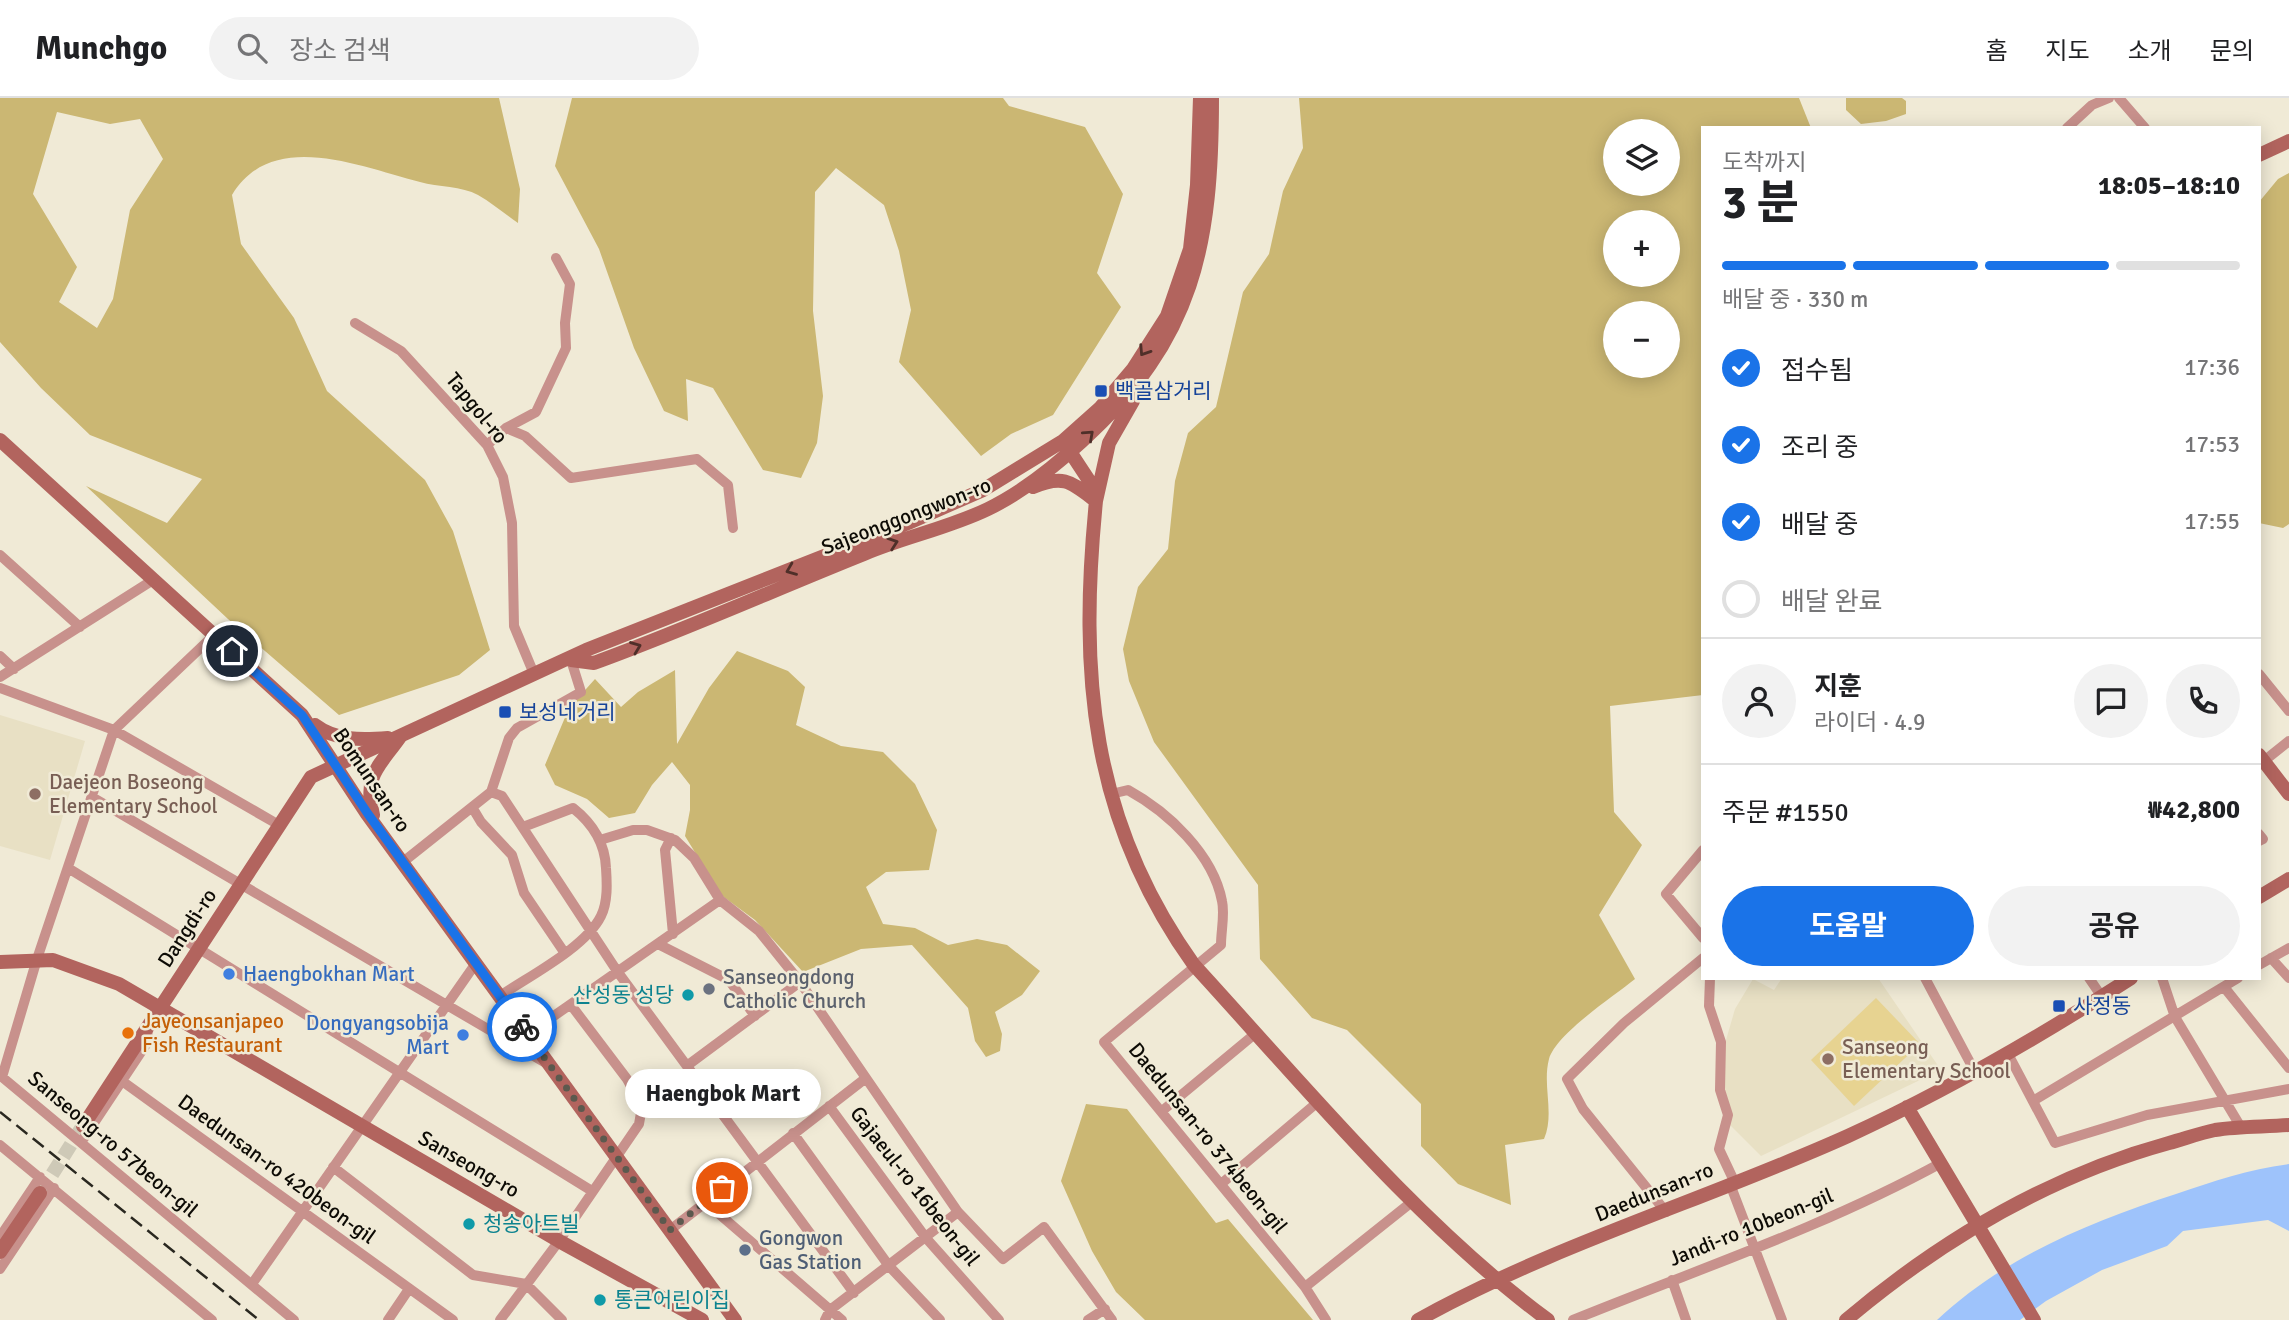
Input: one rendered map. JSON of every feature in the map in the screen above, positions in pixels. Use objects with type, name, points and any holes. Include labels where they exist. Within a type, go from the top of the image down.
[{"type":"main road","name":"Sajeonggongwon-ro","points":[[335,764],[400,737],[534,674],[571,660],[586,650],[970,496],[1066,447],[1133,369],[1167,316],[1190,249],[1197,185],[1200,98]]},
{"type":"main road","name":"Sajeonggongwon-ro","points":[[571,660],[594,663],[639,647],[867,552],[1003,501],[1133,391],[1154,361],[1183,307],[1204,233],[1212,98]]},
{"type":"main road","points":[[2261,154],[2289,141]]},
{"type":"main road","points":[[1154,361],[1109,443],[1096,501],[1091,549],[1090,669],[1099,753],[1122,833],[1144,884],[1168,928],[1194,965],[1413,1201],[1493,1280],[1548,1320]]},
{"type":"main road","name":"Bomunsan-ro","points":[[1,443],[302,715],[374,823],[735,1320]]},
{"type":"main road","points":[[1066,447],[1090,482],[1096,501]]},
{"type":"main road","points":[[1003,501],[1049,480],[1059,479],[1070,481],[1096,501]]},
{"type":"main road","points":[[302,715],[328,735],[361,740],[400,737]]},
{"type":"main road","points":[[374,823],[368,792],[371,779],[400,737]]},
{"type":"main road","points":[[2262,758],[2289,794]]},
{"type":"main road","name":"Dangdi-ro","points":[[77,1129],[160,1008],[311,777],[335,764]]},
{"type":"main road","points":[[2261,896],[2289,879]]},
{"type":"main road","name":"Sanseong-ro","points":[[0,962],[53,960],[119,984],[559,1241],[702,1320]]},
{"type":"main road","name":"Daedunsan-ro","points":[[1418,1320],[1493,1280],[1666,1212],[1907,1107],[2007,1052],[2128,980]]},
{"type":"main road","points":[[1907,1107],[2034,1320]]},
{"type":"main road","points":[[1846,1320],[1896,1278],[1946,1243],[1982,1231],[2058,1183],[2121,1156],[2215,1130],[2289,1125]]},
{"type":"main road","points":[[0,1252],[45,1185]]},
{"type":"street","points":[[2069,126],[2092,105],[2109,98]]},
{"type":"street","points":[[2119,98],[2143,126]]},
{"type":"street","points":[[487,445],[506,428],[536,412],[566,348],[565,323],[570,284],[556,258]]},
{"type":"street","name":"Tapgol-ro","points":[[355,323],[401,351],[487,445],[503,477],[512,523],[514,626],[534,674]]},
{"type":"street","points":[[506,428],[525,436],[571,478],[696,459],[728,485],[733,528]]},
{"type":"street","points":[[0,555],[80,627]]},
{"type":"street","points":[[0,677],[153,580]]},
{"type":"street","points":[[37,959],[114,730],[214,635]]},
{"type":"street","points":[[0,656],[14,668]]},
{"type":"street","points":[[403,862],[491,792],[509,738],[517,728],[581,691],[571,660]]},
{"type":"street","points":[[2261,676],[2289,711]]},
{"type":"street","points":[[0,688],[114,730],[279,825]]},
{"type":"street","points":[[2262,758],[2289,741]]},
{"type":"street","points":[[1111,794],[1128,790],[1172,821],[1197,850],[1217,884],[1223,904],[1221,945],[1194,965]]},
{"type":"street","points":[[491,792],[502,796],[590,933],[854,1293]]},
{"type":"street","points":[[92,797],[550,1065]]},
{"type":"street","points":[[472,807],[512,855],[524,893],[564,952]]},
{"type":"street","points":[[500,996],[590,933],[602,914],[607,889],[606,861],[600,840],[589,821],[573,808],[523,827]]},
{"type":"street","points":[[600,840],[640,830],[671,838],[694,858],[720,900],[759,931],[800,982],[958,1212],[1003,1259],[1044,1227],[1112,1320]]},
{"type":"street","points":[[671,838],[665,850],[673,934]]},
{"type":"street","points":[[1701,852],[1665,894],[1701,936]]},
{"type":"street","points":[[68,869],[592,1191]]},
{"type":"street","points":[[528,1034],[720,900]]},
{"type":"street","points":[[658,944],[729,980],[755,1016]]},
{"type":"street","points":[[2261,964],[2289,948]]},
{"type":"street","points":[[2272,958],[2289,978]]},
{"type":"street","name":"Sanseong-ro 57beon-gil","points":[[37,959],[2,1077],[77,1129],[82,1141],[294,1320]]},
{"type":"street","points":[[1666,1212],[1583,1109],[1567,1079],[1624,1024],[1701,960]]},
{"type":"street","points":[[251,1284],[476,962]]},
{"type":"street","name":"Daedunsan-ro 374beon-gil","points":[[1194,965],[1104,1042],[1306,1287],[1326,1320]]},
{"type":"street","points":[[1710,980],[1709,1006],[1721,1042],[1720,1090],[1728,1115],[1719,1149],[1782,1320]]},
{"type":"street","points":[[1926,980],[1974,1070]]},
{"type":"street","points":[[2090,980],[2102,997]]},
{"type":"street","points":[[2163,980],[2175,1017],[2242,1129]]},
{"type":"street","points":[[2033,1101],[2235,980]]},
{"type":"street","points":[[688,1065],[800,982]]},
{"type":"street","points":[[2224,987],[2289,1068]]},
{"type":"street","points":[[500,1320],[559,1241],[639,1124],[642,1107],[627,1079],[571,1005]]},
{"type":"street","points":[[82,1141],[147,1043],[148,1026]]},
{"type":"street","points":[[1162,1111],[1256,1033]]},
{"type":"street","points":[[2007,1052],[2055,1143],[2147,1115],[2289,1089]]},
{"type":"street","points":[[670,1230],[866,1078]]},
{"type":"street","name":"Daedunsan-ro 420beon-gil","points":[[122,1081],[453,1320]]},
{"type":"street","points":[[1221,1184],[1319,1101]]},
{"type":"street","name":"Gajaeul-ro 16beon-gil","points":[[830,1106],[926,1238],[999,1320]]},
{"type":"street","points":[[793,1133],[889,1266],[940,1320]]},
{"type":"street","points":[[0,1145],[45,1185],[212,1320]]},
{"type":"street","name":"Jandi-ro 10beon-gil","points":[[1573,1320],[1892,1190],[1941,1163]]},
{"type":"street","points":[[333,1167],[473,1275],[526,1284],[562,1320]]},
{"type":"street","points":[[0,1237],[45,1185]]},
{"type":"street","points":[[0,1269],[45,1185]]},
{"type":"street","points":[[704,1201],[828,1315],[842,1320]]},
{"type":"street","points":[[1306,1287],[1413,1201]]},
{"type":"street","points":[[828,1315],[958,1212]]},
{"type":"street","points":[[1672,1280],[1686,1320]]},
{"type":"street","points":[[388,1320],[409,1289]]},
{"type":"street","points":[[1088,1320],[1105,1309]]},
{"type":"shaded area","points":[[0,98],[499,98],[520,189],[518,223],[472,192],[319,158],[294,157],[270,163],[249,175],[232,195],[241,244],[294,318],[327,391],[425,480],[453,531],[490,650],[459,675],[339,715],[228,619],[86,486],[167,523],[202,479],[90,435],[41,388],[0,342]],"holes":[[[57,112],[110,124],[140,119],[163,159],[130,210],[113,299],[97,328],[59,302],[77,267],[33,194]]]},
{"type":"shaded area","points":[[572,98],[1003,98],[1009,106],[1085,127],[1123,194],[1097,273],[1121,307],[1053,415],[1011,434],[981,456],[899,362],[911,310],[899,251],[884,205],[836,168],[815,192],[813,311],[823,396],[817,443],[801,478],[763,470],[713,388],[686,379],[688,421],[664,411],[634,348],[599,249],[555,166]]},
{"type":"shaded area","points":[[1299,98],[1799,98],[1810,126],[1701,126],[1701,695],[1610,706],[1614,812],[1642,845],[1599,915],[1635,979],[1574,1027],[1554,1049],[1547,1069],[1549,1109],[1544,1139],[1505,1145],[1511,1205],[1458,1184],[1421,1146],[1421,1104],[1347,1030],[1312,1018],[1260,959],[1258,885],[1154,742],[1129,681],[1123,649],[1138,587],[1168,549],[1175,481],[1188,433],[1216,407],[1243,292],[1269,254],[1283,191],[1303,148]]},
{"type":"shaded area","points":[[1846,98],[1902,98],[1906,101],[1906,114],[1886,121],[1861,124],[1846,110]]},
{"type":"shaded area","points":[[2289,173],[2289,524],[2283,528],[2261,523],[2261,200],[2278,179]]},
{"type":"shaded area","points":[[737,651],[788,671],[805,687],[796,725],[841,746],[883,752],[915,784],[937,830],[929,870],[886,872],[866,887],[883,924],[915,928],[948,945],[977,939],[1007,945],[1040,971],[1022,995],[995,1012],[1002,1034],[1000,1051],[986,1057],[975,1041],[968,1008],[912,945],[861,949],[803,972],[755,920],[721,895],[685,836],[690,810],[690,785],[672,762],[652,785],[635,813],[609,818],[587,799],[555,785],[545,765],[569,708],[595,679],[621,707],[638,692],[675,670],[677,744],[709,688]]},
{"type":"shaded area","name":"Daejeon Boseong Elementary School","points":[[0,715],[85,741],[50,860],[0,846]]},
{"type":"shaded area","name":"Sanseong Elementary School","points":[[1752,980],[1774,990],[1781,980],[1879,980],[1941,1070],[1761,1156],[1730,1125],[1722,1089],[1724,1047],[1735,1009]]},
{"type":"shaded area","points":[[1876,998],[1920,1044],[1854,1106],[1811,1060]]},
{"type":"shaded area","points":[[1086,1104],[1127,1109],[1216,1223],[1228,1219],[1313,1320],[1145,1320],[1116,1292],[1092,1251],[1061,1181]]},
{"type":"water","points":[[2289,1164],[2289,1231],[2268,1220],[2183,1231],[2167,1246],[2102,1270],[2046,1301],[2020,1320],[1937,1320],[1963,1298],[2019,1260],[2080,1230],[2218,1180]]},
{"type":"tunnel","points":[[41,1192],[82,1127]]},
{"type":"railway","points":[[0,1112],[259,1320]]},
{"type":"way so far","points":[[522,1027],[670,1230],[722,1188]]},
{"type":"place","name":"백골삼거리","points":[[1101,391]]},
{"type":"place","name":"보성네거리","points":[[505,712]]},
{"type":"place","name":"Daejeon Boseong Elementary School","points":[[35,794]]},
{"type":"place","name":"Haengbokhan Mart","points":[[229,974]]},
{"type":"place","name":"Sanseongdong Catholic Church","points":[[709,989]]},
{"type":"place","name":"산성동 성당","points":[[688,995]]},
{"type":"place","name":"사정동","points":[[2059,1006]]},
{"type":"place","name":"Jayeonsanjapeo Fish Restaurant","points":[[128,1033]]},
{"type":"place","name":"Dongyangsobija Mart","points":[[463,1035]]},
{"type":"place","name":"Sanseong Elementary School","points":[[1828,1059]]},
{"type":"place","name":"Haengbok Mart","points":[[722,1188]]},
{"type":"place","name":"청송아트빌","points":[[469,1224]]},
{"type":"place","name":"Gongwon Gas Station","points":[[745,1250]]},
{"type":"place","name":"통큰어린이집","points":[[600,1300]]},
{"type":"route","points":[[232,651],[302,715],[322,741],[368,814],[522,1027]]}]
